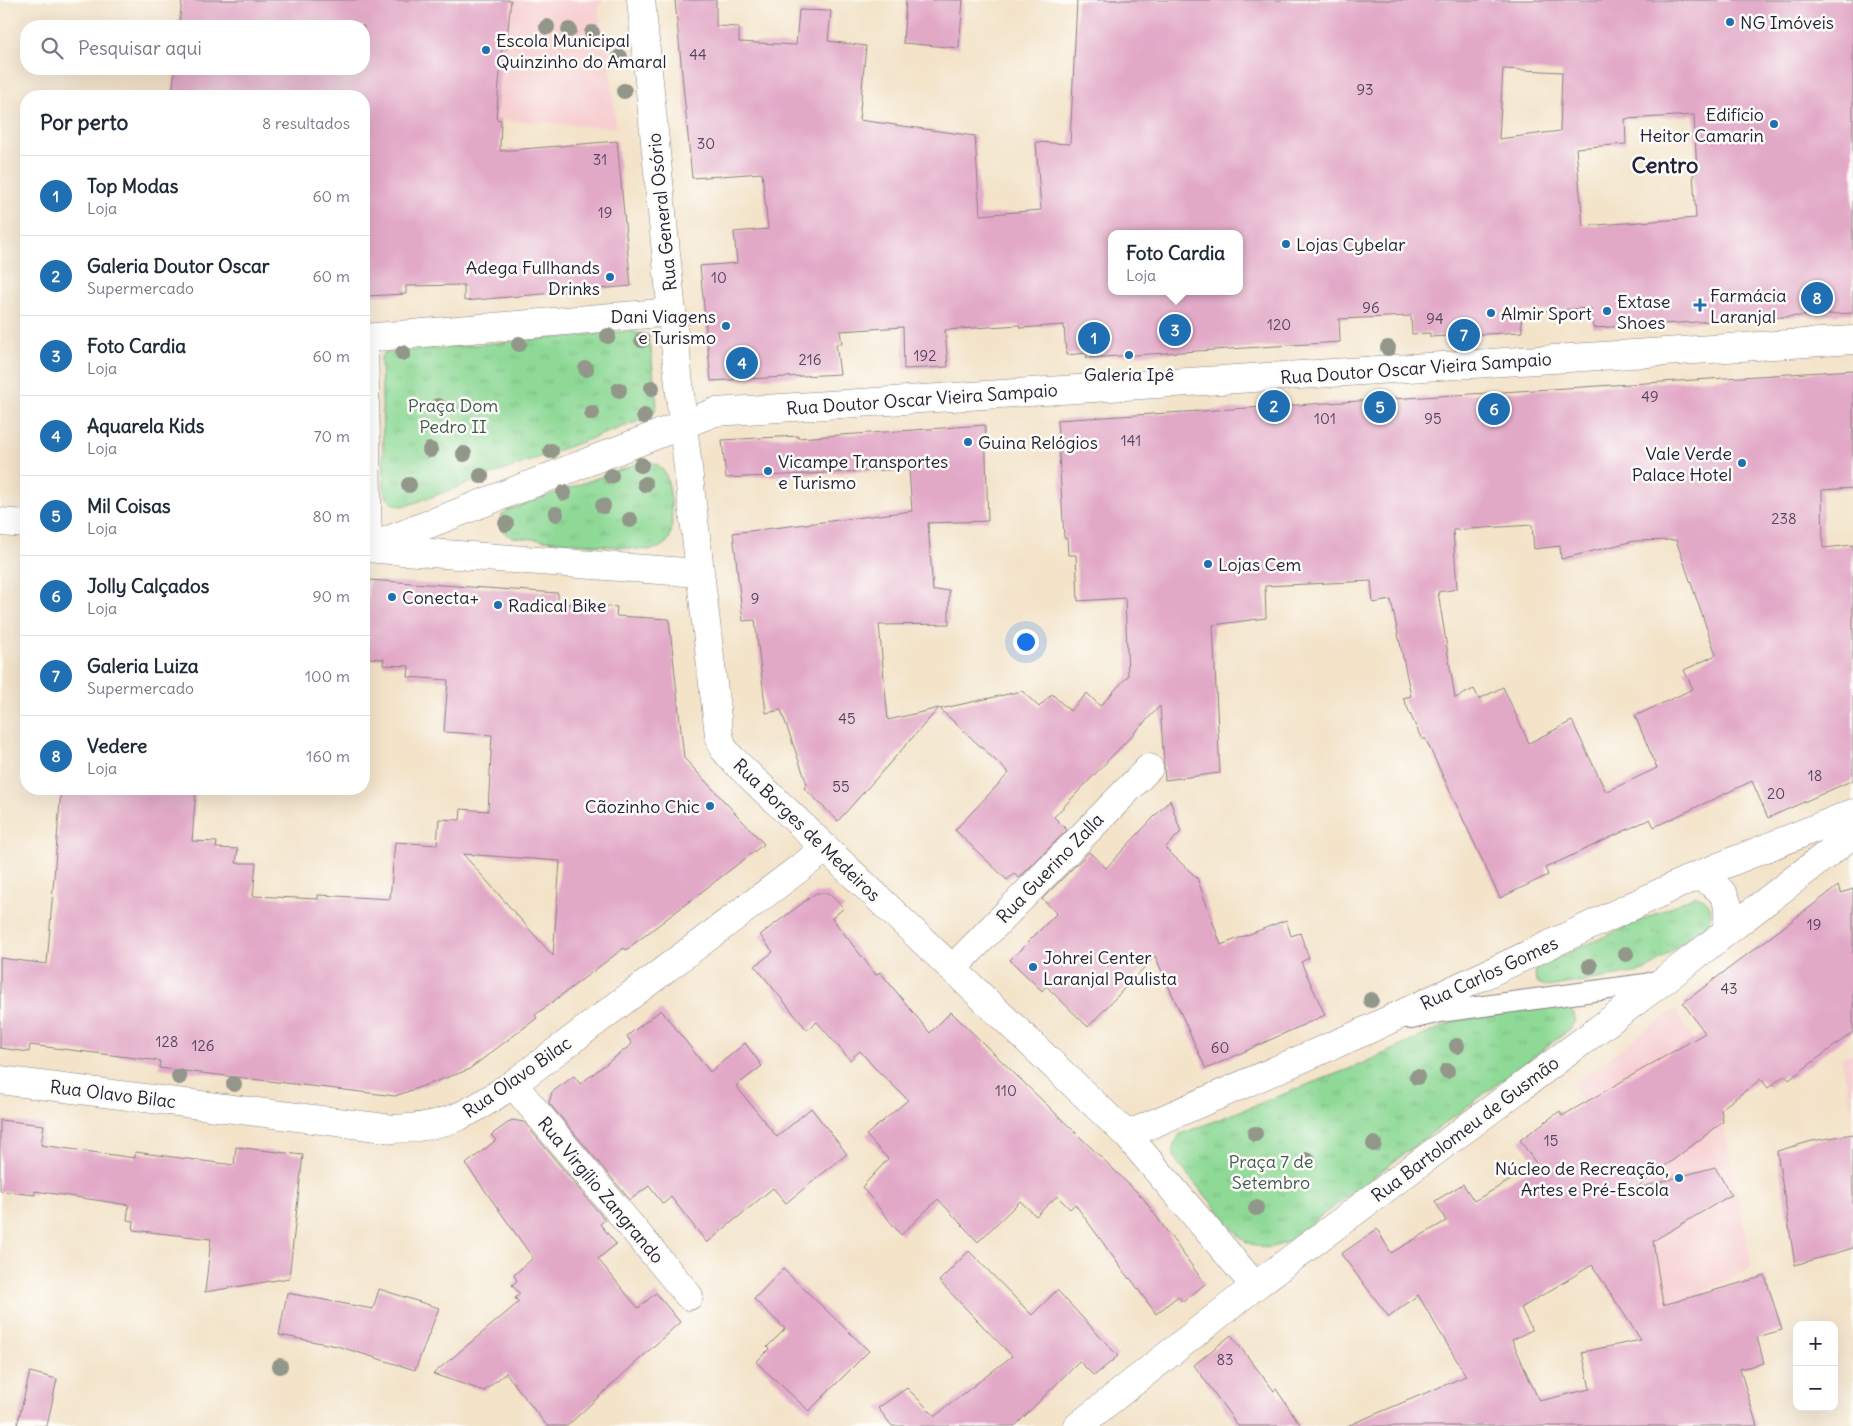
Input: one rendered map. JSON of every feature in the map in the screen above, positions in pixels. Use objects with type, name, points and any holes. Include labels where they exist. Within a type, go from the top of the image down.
[{"type":"street","name":"Rua General Osório","points":[[641,0],[682,425]]},
{"type":"street","points":[[370,337],[672,312]]},
{"type":"street","name":"Rua Doutor Oscar Vieira Sampaio","points":[[682,425],[715,412],[1853,340]]},
{"type":"street","points":[[370,546],[682,425]]},
{"type":"street","name":"Rua Borges de Medeiros","points":[[682,425],[719,735],[724,748],[732,759],[825,849],[1127,1135]]},
{"type":"street","points":[[0,522],[20,524]]},
{"type":"street","points":[[370,548],[700,573]]},
{"type":"street","name":"Rua Guerino Zalla","points":[[952,969],[1149,768]]},
{"type":"street","name":"Rua Carlos Gomes","points":[[1127,1135],[1361,1033],[1696,876],[1853,814]]},
{"type":"street","name":"Rua Bartolomeu de Gusmão","points":[[1078,1426],[1256,1286],[1667,978],[1853,834]]},
{"type":"street","name":"Rua Olavo Bilac","points":[[0,1080],[393,1129],[433,1126],[456,1119],[474,1110],[513,1084],[825,849]]},
{"type":"street","points":[[1696,876],[1714,884],[1726,897],[1729,921],[1725,933]]},
{"type":"street","name":"Rua Virgílio Zangrando","points":[[513,1084],[689,1296]]},
{"type":"street","points":[[1127,1135],[1256,1286]]},
{"type":"lane","points":[[1361,1033],[1440,1012],[1645,984],[1667,978]]},
{"type":"shaded area","name":"Escola Municipal Quinzinho do Amaral","points":[[288,0],[604,0],[599,6],[599,16],[601,25],[607,31],[616,128],[370,110],[370,90],[279,90],[281,75],[370,75],[370,20],[286,20]]},
{"type":"shaded area","name":"Núcleo de Recreação, Artes e Pré-Escola","points":[[1675,1009],[1714,1077],[1752,1268],[1664,1311],[1639,1207],[1572,1085]]},
{"type":"shaded area","points":[[1853,1054],[1853,1115],[1841,1057]]},
{"type":"green space","name":"Praça Dom Pedro II","points":[[629,331],[644,337],[651,351],[657,405],[650,417],[409,505],[396,505],[387,497],[384,489],[381,358],[384,353]]},
{"type":"green space","points":[[645,461],[659,466],[663,470],[670,493],[671,534],[667,542],[660,547],[648,550],[512,537],[507,535],[501,528],[501,517],[508,510]]},
{"type":"green space","points":[[1695,896],[1700,897],[1710,906],[1711,915],[1707,924],[1647,970],[1547,987],[1536,982],[1535,971],[1539,966]]},
{"type":"green space","name":"Praça 7 de Setembro","points":[[1559,1005],[1567,1007],[1574,1014],[1574,1023],[1569,1030],[1282,1244],[1265,1247],[1253,1245],[1242,1239],[1175,1158],[1173,1147],[1181,1134],[1359,1065],[1455,1021]]},
{"type":"building","points":[[182,0],[511,0],[506,48],[502,47],[496,119],[501,120],[500,151],[617,141],[631,286],[464,301],[464,285],[406,286],[406,294],[370,296],[370,90],[173,90],[174,75],[370,75],[370,20],[180,20]]},
{"type":"building","points":[[675,0],[716,0],[716,26],[739,27],[739,42],[796,45],[799,10],[831,11],[828,41],[866,46],[859,120],[975,136],[980,215],[1041,210],[1036,142],[1070,144],[1077,0],[1853,0],[1853,313],[1593,328],[1591,308],[1521,312],[1522,332],[1430,337],[1430,333],[1412,334],[1411,316],[1339,319],[1340,342],[1087,358],[1087,353],[1066,355],[1064,325],[1020,328],[1019,325],[945,330],[948,367],[904,369],[903,327],[840,331],[842,344],[836,344],[840,374],[711,381],[700,266],[737,263],[734,232],[768,229],[762,173],[692,178]],"holes":[[[1503,69],[1562,72],[1560,131],[1499,139]],[[1694,115],[1697,173],[1693,173],[1696,218],[1583,226],[1576,148],[1626,144],[1625,119]]]},
{"type":"building","points":[[906,0],[963,0],[959,48],[903,43]]},
{"type":"building","points":[[1853,370],[1853,488],[1822,490],[1823,548],[1853,545],[1853,780],[1768,818],[1752,781],[1654,827],[1650,819],[1545,868],[1548,875],[1500,898],[1425,738],[1422,740],[1403,698],[1411,696],[1391,600],[1373,603],[1371,581],[1265,586],[1266,618],[1213,625],[1220,773],[1165,780],[1160,706],[1054,817],[1067,830],[1019,878],[1014,874],[1007,880],[955,830],[1009,773],[940,709],[1022,691],[1039,707],[1052,694],[1070,711],[1087,693],[1100,706],[1128,676],[1125,598],[1078,601],[1076,555],[1068,555],[1067,538],[1064,538],[1057,420]],"holes":[[[1532,525],[1534,549],[1560,546],[1561,559],[1634,541],[1676,540],[1716,655],[1684,670],[1693,689],[1635,716],[1657,768],[1606,792],[1572,721],[1529,743],[1503,687],[1479,699],[1474,689],[1455,698],[1438,592],[1457,589],[1453,530]]]},
{"type":"building","points":[[985,425],[988,521],[928,523],[933,591],[949,590],[949,624],[879,625],[888,720],[939,708],[838,821],[804,788],[807,784],[781,710],[766,713],[755,620],[743,621],[733,533],[912,511],[909,469],[726,478],[722,440],[798,436],[798,438]]},
{"type":"building","points":[[370,580],[558,593],[558,603],[617,607],[616,616],[669,619],[684,758],[764,844],[626,950],[624,948],[535,1015],[537,1018],[468,1070],[395,1096],[159,1068],[160,1061],[30,1045],[29,1052],[0,1048],[0,958],[47,964],[61,795],[196,795],[192,841],[217,842],[216,848],[238,849],[236,863],[256,863],[253,896],[318,899],[318,895],[390,899],[395,842],[437,845],[439,819],[460,820],[461,809],[488,811],[492,735],[444,732],[448,680],[408,677],[409,666],[383,665],[384,659],[370,658]],"holes":[[[463,854],[560,861],[553,956]]]},
{"type":"building","points":[[1170,800],[1181,832],[1165,848],[1197,878],[1221,945],[1286,920],[1291,936],[1300,933],[1309,958],[1301,962],[1325,1015],[1206,1069],[1155,956],[1088,1027],[1046,986],[1042,991],[1010,960],[1057,913],[1042,899],[1089,852],[1106,868]]},
{"type":"building","points":[[1838,886],[1841,893],[1853,889],[1853,1032],[1789,1080],[1785,1075],[1768,1088],[1761,1079],[1721,1109],[1723,1122],[1635,1189],[1715,1167],[1731,1195],[1653,1241],[1663,1305],[1765,1276],[1782,1330],[1757,1337],[1764,1363],[1740,1369],[1757,1426],[1347,1426],[1466,1376],[1418,1295],[1389,1317],[1341,1254],[1377,1229],[1391,1253],[1446,1221],[1435,1201],[1463,1184],[1474,1201],[1537,1165],[1520,1140],[1560,1111],[1562,1116],[1705,1033],[1683,1003]],"holes":[[[1592,1265],[1641,1340],[1582,1352],[1590,1389],[1539,1401],[1512,1340],[1532,1330],[1521,1308]]]},
{"type":"building","points":[[816,893],[828,893],[844,908],[832,918],[876,975],[880,972],[930,1033],[951,1012],[1143,1198],[1205,1284],[1183,1302],[1178,1296],[1156,1314],[1075,1204],[1070,1209],[1057,1196],[1036,1216],[1020,1201],[978,1242],[938,1199],[901,1235],[862,1187],[888,1159],[866,1135],[908,1100],[860,1051],[850,1060],[817,1022],[807,1030],[755,966],[773,952],[760,935]]},
{"type":"building","points":[[661,1010],[710,1072],[745,1043],[762,1066],[736,1086],[777,1137],[811,1108],[847,1154],[786,1203],[773,1188],[707,1243],[671,1197],[663,1204],[649,1186],[630,1200],[549,1103],[552,1092],[574,1076],[580,1084],[632,1044],[627,1036]]},
{"type":"building","points":[[0,1120],[44,1125],[41,1145],[135,1158],[135,1152],[234,1165],[236,1147],[303,1155],[289,1278],[205,1292],[211,1239],[133,1230],[134,1221],[127,1220],[129,1205],[35,1191],[35,1195],[0,1191]]},
{"type":"building","points":[[512,1120],[524,1122],[605,1220],[600,1224],[616,1244],[598,1259],[638,1308],[656,1293],[680,1322],[567,1426],[547,1426],[506,1373],[484,1391],[433,1374],[519,1302],[515,1298],[520,1294],[512,1285],[517,1281],[514,1275],[533,1258],[466,1164],[496,1140],[491,1135]]},
{"type":"building","points":[[1853,1134],[1853,1248],[1795,1265],[1777,1151],[1812,1141]]},
{"type":"building","points":[[969,1251],[1032,1315],[1057,1290],[1118,1356],[1094,1376],[1079,1361],[1015,1426],[892,1426],[878,1408],[907,1388],[935,1416],[1012,1356],[939,1281]]},
{"type":"building","points":[[783,1269],[869,1351],[809,1411],[756,1362],[769,1349],[767,1347],[785,1329],[754,1299]]},
{"type":"building","points":[[379,1289],[439,1308],[415,1370],[337,1346],[279,1335],[287,1293],[373,1309]]},
{"type":"building","points":[[1231,1335],[1274,1391],[1276,1389],[1301,1426],[1238,1426],[1194,1365]]},
{"type":"building","points":[[30,1372],[57,1379],[47,1426],[17,1426]]},
{"type":"place","name":"NG Imóveis","points":[[1730,22]]},
{"type":"place","name":"Escola Municipal Quinzinho do Amaral","points":[[486,50]]},
{"type":"place","name":"Edifício Heitor Camarin","points":[[1774,124]]},
{"type":"place","name":"Lojas Cybelar","points":[[1286,244]]},
{"type":"place","name":"Adega Fullhands Drinks","points":[[610,277]]},
{"type":"place","name":"Vedere","points":[[1817,298]]},
{"type":"place","name":"Farmácia Laranjal","points":[[1700,305]]},
{"type":"place","name":"Extase Shoes","points":[[1607,311]]},
{"type":"place","name":"Almir Sport","points":[[1491,313]]},
{"type":"place","name":"Dani Viagens e Turismo","points":[[726,326]]},
{"type":"place","name":"Foto Cardia","points":[[1175,330]]},
{"type":"place","name":"Galeria Luiza","points":[[1464,335]]},
{"type":"place","name":"Top Modas","points":[[1094,338]]},
{"type":"place","name":"Galeria Ipê","points":[[1129,355]]},
{"type":"place","name":"Aquarela Kids","points":[[742,363]]},
{"type":"place","name":"Galeria Doutor Oscar","points":[[1274,406]]},
{"type":"place","name":"Mil Coisas","points":[[1380,407]]},
{"type":"place","name":"Jolly Calçados","points":[[1494,409]]},
{"type":"place","name":"Guina Relógios","points":[[968,442]]},
{"type":"place","name":"Vale Verde Palace Hotel","points":[[1742,463]]},
{"type":"place","name":"Vicampe Transportes e Turismo","points":[[768,471]]},
{"type":"place","name":"Lojas Cem","points":[[1208,564]]},
{"type":"place","name":"Conecta+","points":[[392,597]]},
{"type":"place","name":"Radical Bike","points":[[498,605]]},
{"type":"place","name":"Cãozinho Chic","points":[[710,806]]},
{"type":"place","name":"Johrei Center Laranjal Paulista","points":[[1033,967]]},
{"type":"place","name":"Núcleo de Recreação, Artes e Pré-Escola","points":[[1679,1178]]},
{"type":"district","name":"Centro","points":[[1665,165]]}]
